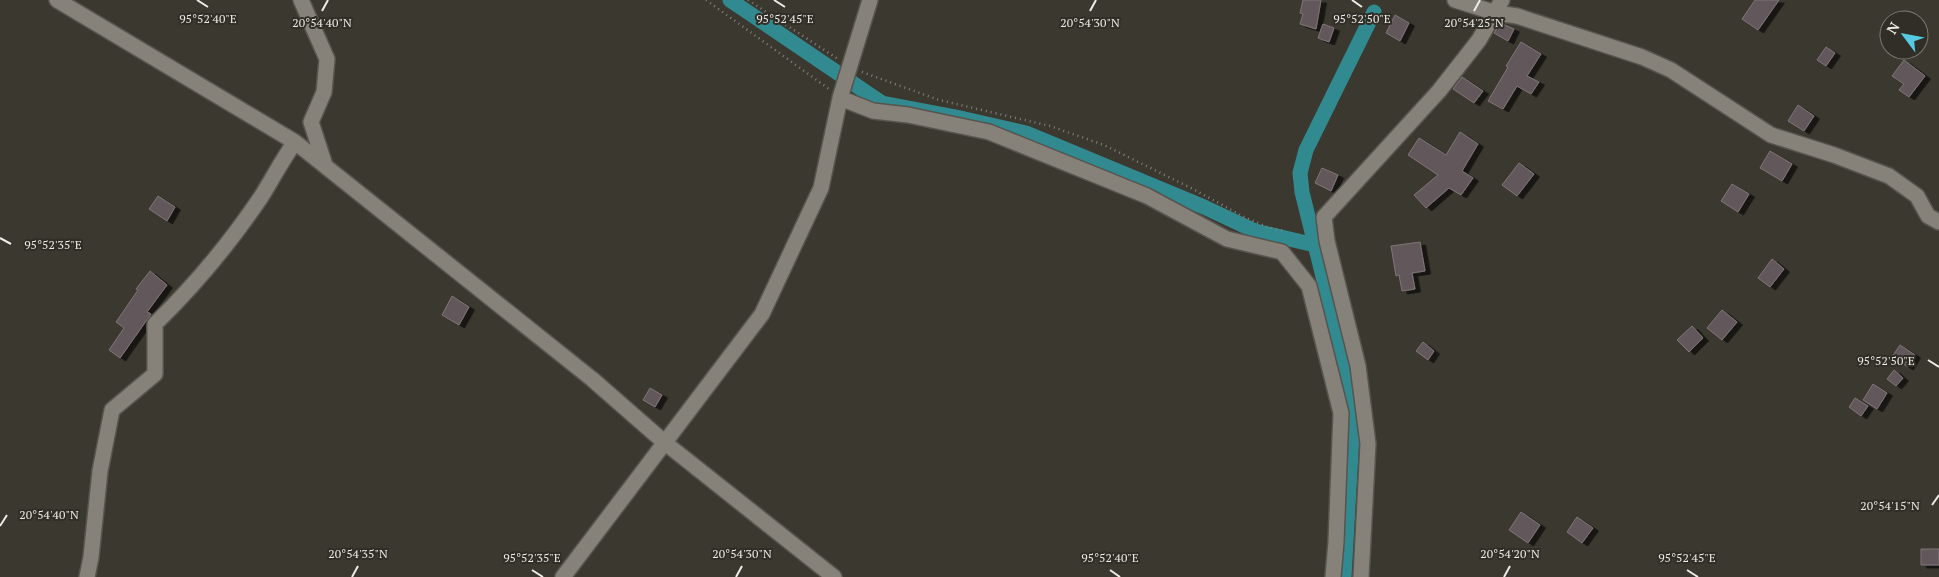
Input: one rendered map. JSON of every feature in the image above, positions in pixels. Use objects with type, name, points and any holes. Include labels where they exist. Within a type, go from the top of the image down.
[{"type":"street","points":[[57,0],[296,142],[592,379],[664,442],[834,577]]},
{"type":"street","points":[[302,0],[327,59],[324,92],[311,122],[325,165]]},
{"type":"street","points":[[563,577],[762,314],[821,188],[840,98],[851,68],[870,0]]},
{"type":"street","points":[[1455,0],[1499,6],[1517,16],[1642,57],[1671,70],[1771,135],[1889,176],[1917,196],[1928,216],[1939,222]]},
{"type":"street","points":[[1361,577],[1368,444],[1358,366],[1326,241],[1324,216],[1439,91],[1479,40],[1499,6]]},
{"type":"street","points":[[840,98],[873,110],[908,115],[989,132],[1147,196],[1227,238],[1282,252],[1309,286],[1341,413],[1333,577]]},
{"type":"street","points":[[87,577],[91,557],[100,471],[112,410],[156,374],[155,324],[187,293],[226,246],[262,195],[280,161],[296,142]]},
{"type":"path","points":[[706,0],[779,51],[840,98]]},
{"type":"path","points":[[748,0],[851,68],[939,100],[1050,126],[1104,145],[1195,190],[1244,217],[1267,227],[1285,231]]},
{"type":"building","points":[[1303,0],[1321,0],[1316,29],[1300,24],[1303,14],[1300,13]]},
{"type":"building","points":[[1755,0],[1779,0],[1758,30],[1742,19]]},
{"type":"building","points":[[1395,15],[1409,23],[1400,41],[1386,33]]},
{"type":"building","points":[[1500,23],[1514,29],[1508,41],[1494,33]]},
{"type":"building","points":[[1323,24],[1334,28],[1329,42],[1318,38]]},
{"type":"building","points":[[1521,42],[1541,54],[1527,76],[1539,82],[1531,94],[1517,86],[1503,109],[1488,101]]},
{"type":"building","points":[[1826,47],[1835,53],[1826,66],[1817,60]]},
{"type":"building","points":[[1904,60],[1925,76],[1909,97],[1899,90],[1904,84],[1892,76]]},
{"type":"building","points":[[1462,77],[1483,91],[1474,103],[1453,89]]},
{"type":"building","points":[[1798,105],[1814,116],[1804,131],[1788,121]]},
{"type":"building","points":[[1460,132],[1478,144],[1462,171],[1473,178],[1461,195],[1449,188],[1426,208],[1414,195],[1438,175],[1408,155],[1419,138],[1446,155]]},
{"type":"building","points":[[1770,151],[1792,164],[1782,181],[1760,168]]},
{"type":"building","points":[[1519,163],[1534,174],[1517,196],[1502,185]]},
{"type":"building","points":[[1322,168],[1338,175],[1331,191],[1315,183]]},
{"type":"building","points":[[1732,184],[1749,194],[1738,212],[1721,201]]},
{"type":"building","points":[[158,196],[175,207],[167,221],[149,209]]},
{"type":"building","points":[[1420,242],[1425,271],[1412,273],[1415,289],[1402,291],[1399,275],[1396,276],[1391,246]]},
{"type":"building","points":[[1772,259],[1784,269],[1770,287],[1758,278]]},
{"type":"building","points":[[150,271],[167,285],[147,312],[151,314],[120,358],[109,350],[124,328],[116,322],[138,290],[136,289]]},
{"type":"building","points":[[452,296],[469,307],[459,325],[442,315]]},
{"type":"building","points":[[1722,310],[1737,322],[1722,340],[1707,328]]},
{"type":"building","points":[[1692,326],[1703,338],[1689,352],[1677,340]]},
{"type":"building","points":[[1423,342],[1434,351],[1428,360],[1416,351]]},
{"type":"building","points":[[1900,345],[1915,355],[1908,367],[1892,357]]},
{"type":"building","points":[[1894,370],[1903,378],[1896,386],[1887,379]]},
{"type":"building","points":[[1873,384],[1887,393],[1877,409],[1863,400]]},
{"type":"building","points":[[650,388],[662,395],[655,407],[643,400]]},
{"type":"building","points":[[1855,398],[1868,406],[1861,416],[1849,407]]},
{"type":"building","points":[[1521,512],[1540,525],[1528,543],[1509,530]]},
{"type":"building","points":[[1577,517],[1593,528],[1582,543],[1567,532]]},
{"type":"building","points":[[1921,549],[1939,549],[1939,565],[1921,565]]},
{"type":"waterway","points":[[730,0],[882,103],[1026,133],[1204,207],[1255,231],[1315,245]]},
{"type":"waterway","points":[[1344,577],[1354,402],[1302,192],[1300,173],[1306,150],[1374,12]]}]
